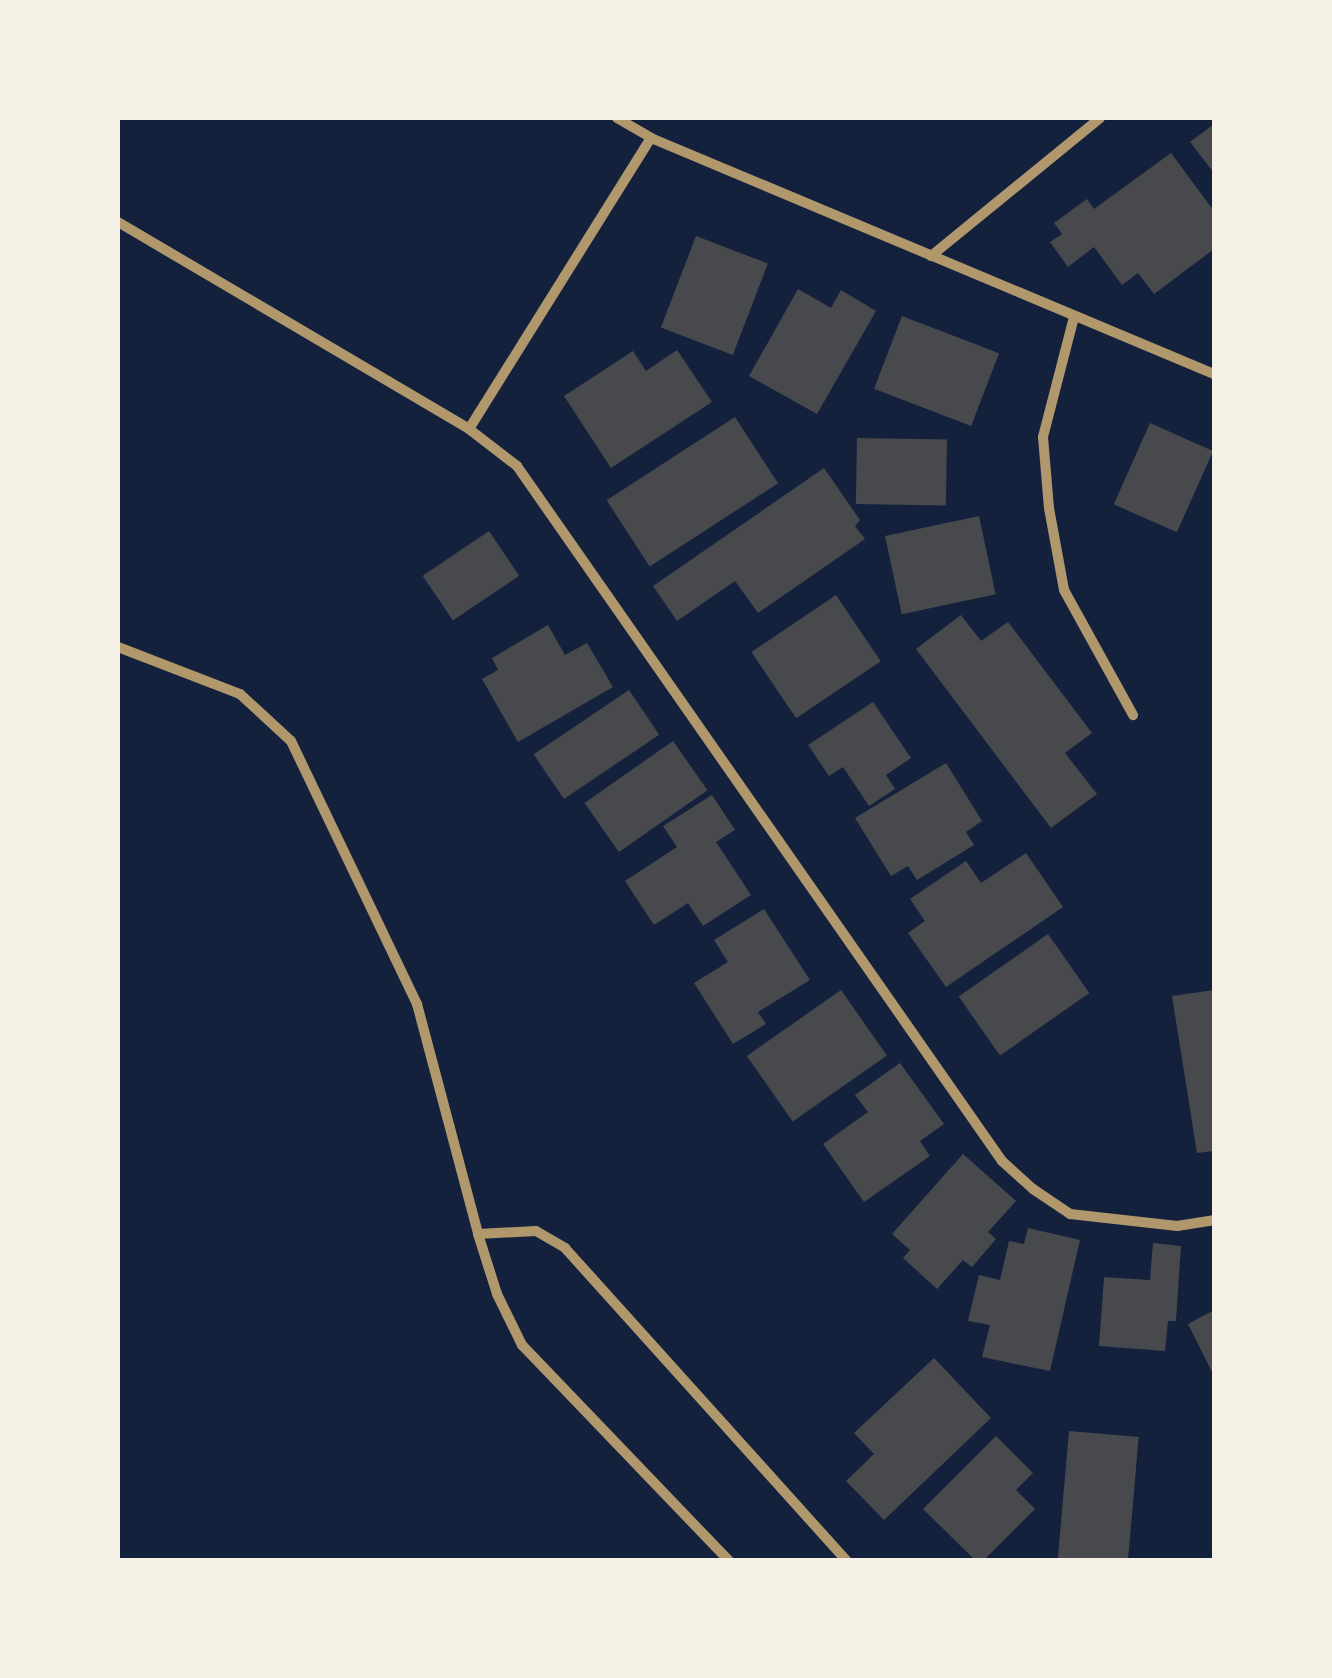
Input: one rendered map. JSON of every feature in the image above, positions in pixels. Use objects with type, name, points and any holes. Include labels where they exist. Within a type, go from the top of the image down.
[{"type":"street","points":[[616,118],[651,138],[1214,374]]},
{"type":"street","points":[[931,256],[1100,118]]},
{"type":"street","points":[[469,430],[651,138]]},
{"type":"street","points":[[118,222],[469,430],[517,466],[1002,1161],[1070,1214],[1177,1226],[1214,1220]]},
{"type":"street","points":[[1074,317],[1043,437],[1048,508],[1064,590],[1133,715]]},
{"type":"street","points":[[118,647],[240,694],[291,740],[417,1004],[478,1234],[497,1294],[522,1346],[728,1560]]},
{"type":"street","points":[[478,1234],[536,1231],[565,1248],[846,1560]]},
{"type":"building","points":[[1214,124],[1214,173],[1190,142]]},
{"type":"building","points":[[1171,153],[1214,211],[1214,249],[1154,294],[1138,273],[1122,285],[1094,247],[1068,267],[1050,242],[1062,234],[1054,223],[1087,199],[1094,209]]},
{"type":"building","points":[[696,236],[768,264],[733,355],[661,327]]},
{"type":"building","points":[[798,289],[831,308],[841,290],[876,311],[817,414],[749,376]]},
{"type":"building","points":[[902,316],[999,353],[971,426],[874,389]]},
{"type":"building","points":[[677,350],[712,402],[611,468],[564,396],[633,351],[646,371]]},
{"type":"building","points":[[735,417],[778,483],[650,567],[607,500]]},
{"type":"building","points":[[1150,423],[1213,451],[1177,532],[1114,504]]},
{"type":"building","points":[[857,438],[947,440],[946,506],[856,504]]},
{"type":"building","points":[[824,468],[860,520],[855,526],[865,539],[758,613],[735,581],[677,621],[653,586]]},
{"type":"building","points":[[979,516],[996,594],[902,614],[885,536]]},
{"type":"building","points":[[489,531],[519,576],[453,621],[423,576]]},
{"type":"building","points":[[836,595],[881,661],[796,718],[751,652]]},
{"type":"building","points":[[961,615],[981,641],[1008,622],[1092,733],[1065,753],[1097,794],[1051,828],[916,649]]},
{"type":"building","points":[[548,625],[565,655],[587,643],[613,687],[518,742],[482,679],[498,670],[492,658]]},
{"type":"building","points":[[629,690],[659,735],[564,799],[534,754]]},
{"type":"building","points":[[873,702],[911,758],[886,775],[895,789],[869,806],[843,767],[829,776],[808,745]]},
{"type":"building","points":[[673,741],[707,790],[619,852],[585,803]]},
{"type":"building","points":[[946,763],[982,821],[966,832],[974,845],[917,880],[908,866],[891,876],[855,818]]},
{"type":"building","points":[[712,795],[735,830],[716,842],[751,895],[703,926],[688,903],[654,925],[625,881],[677,847],[663,826]]},
{"type":"building","points":[[1026,853],[1063,907],[946,987],[908,933],[925,921],[910,899],[966,861],[981,883]]},
{"type":"building","points":[[764,909],[810,980],[758,1012],[766,1024],[733,1044],[694,983],[728,962],[714,940]]},
{"type":"building","points":[[1048,934],[1089,993],[1000,1055],[959,997]]},
{"type":"building","points":[[841,990],[887,1056],[793,1121],[747,1056]]},
{"type":"building","points":[[1214,990],[1214,1151],[1197,1153],[1172,996]]},
{"type":"building","points":[[900,1063],[944,1124],[920,1141],[930,1156],[864,1202],[823,1144],[868,1112],[855,1095]]},
{"type":"building","points":[[963,1154],[1016,1201],[988,1232],[996,1239],[972,1267],[963,1260],[937,1289],[903,1258],[910,1250],[892,1234]]},
{"type":"building","points":[[1028,1228],[1080,1240],[1050,1371],[982,1357],[990,1325],[968,1321],[979,1275],[1000,1280],[1009,1241],[1024,1244]]},
{"type":"building","points":[[1153,1243],[1181,1246],[1176,1321],[1168,1321],[1165,1351],[1099,1346],[1104,1277],[1150,1280]]},
{"type":"building","points":[[1214,1310],[1214,1376],[1188,1324]]},
{"type":"building","points":[[934,1358],[991,1418],[884,1520],[846,1481],[874,1454],[854,1433]]},
{"type":"building","points":[[1069,1431],[1139,1437],[1128,1560],[1058,1560]]},
{"type":"building","points":[[996,1436],[1033,1473],[1016,1490],[1035,1509],[984,1560],[975,1560],[923,1509]]}]
